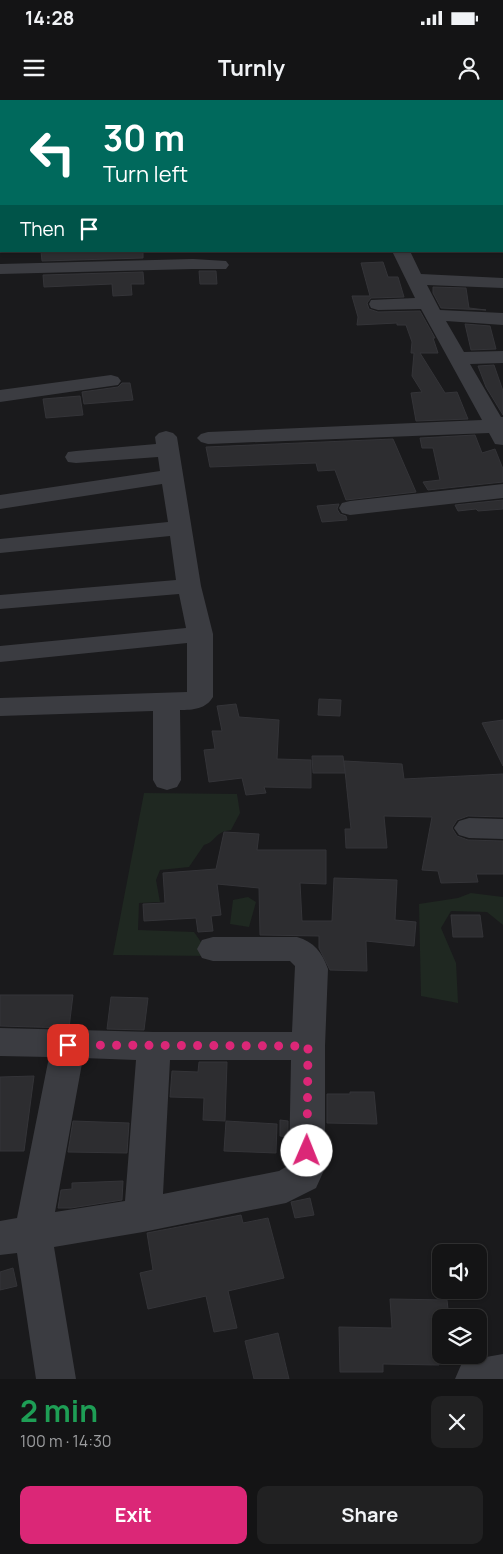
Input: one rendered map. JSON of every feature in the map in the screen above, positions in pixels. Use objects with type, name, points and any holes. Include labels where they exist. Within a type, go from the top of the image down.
[{"type":"street","points":[[7,252],[0,269],[193,258],[220,265]]},
{"type":"street","points":[[402,252],[429,309],[456,358],[479,398],[500,429]]},
{"type":"street","points":[[415,279],[503,283]]},
{"type":"street","points":[[378,304],[503,319]]},
{"type":"street","points":[[456,358],[503,357]]},
{"type":"street","points":[[0,396],[111,381]]},
{"type":"street","points":[[479,398],[503,399]]},
{"type":"street","points":[[208,438],[500,429]]},
{"type":"street","points":[[0,707],[192,701],[200,697],[200,634],[189,586],[167,443],[73,448],[87,488]]},
{"type":"street","points":[[0,502],[171,476]]},
{"type":"street","points":[[350,508],[503,491]]},
{"type":"street","points":[[0,546],[180,528]]},
{"type":"street","points":[[0,602],[189,586]]},
{"type":"street","points":[[0,654],[200,634]]},
{"type":"street","points":[[166,702],[167,780]]},
{"type":"street","points":[[469,828],[503,829]]},
{"type":"street","points":[[16,1235],[143,1215],[286,1186],[303,1176],[307,1168],[308,1046],[312,969],[309,960],[297,949],[213,949]]},
{"type":"street","points":[[0,1042],[68,1045],[308,1046]]},
{"type":"street","points":[[56,1379],[16,1235],[68,1045]]},
{"type":"street","points":[[143,1215],[154,1046]]},
{"type":"street","points":[[475,1379],[503,1374]]},
{"type":"shaded area","points":[[144,793],[237,794],[240,813],[231,830],[221,833],[211,842],[204,845],[189,867],[160,870],[156,880],[160,902],[139,903],[138,930],[194,932],[214,956],[113,955]]},
{"type":"shaded area","points":[[471,893],[503,897],[503,925],[487,912],[451,911],[441,928],[456,963],[458,1003],[421,996],[419,904],[458,898]]},
{"type":"shaded area","points":[[248,897],[256,902],[249,927],[230,924],[233,900]]},
{"type":"building","points":[[41,252],[143,252],[143,258],[42,261]]},
{"type":"building","points":[[383,262],[388,277],[398,277],[404,297],[371,298],[367,303],[369,309],[378,312],[420,311],[435,338],[433,338],[438,353],[420,353],[445,393],[457,392],[468,419],[416,421],[411,393],[422,392],[412,376],[414,353],[411,353],[412,342],[406,325],[397,325],[397,323],[357,325],[358,317],[352,296],[370,296],[361,263]]},
{"type":"building","points":[[199,271],[216,271],[217,284],[200,284]]},
{"type":"building","points":[[143,272],[144,284],[131,284],[132,295],[113,296],[112,284],[44,287],[43,275]]},
{"type":"building","points":[[433,287],[466,288],[469,308],[486,310],[441,308],[433,293]]},
{"type":"building","points":[[465,324],[490,326],[496,349],[471,350]]},
{"type":"building","points":[[494,365],[503,391],[503,415],[486,387],[478,366]]},
{"type":"building","points":[[122,383],[130,383],[133,400],[84,404],[82,392],[118,387]]},
{"type":"building","points":[[80,396],[83,415],[46,418],[43,399]]},
{"type":"building","points":[[475,435],[482,453],[495,449],[503,469],[503,482],[428,490],[423,482],[440,480],[433,448],[422,448],[420,438]]},
{"type":"building","points":[[393,439],[416,492],[346,500],[335,470],[318,471],[316,463],[210,467],[206,447]]},
{"type":"building","points":[[503,500],[503,509],[458,511],[455,505]]},
{"type":"building","points":[[339,504],[337,509],[340,514],[346,516],[347,520],[322,522],[317,506]]},
{"type":"building","points":[[319,699],[341,700],[340,716],[318,715]]},
{"type":"building","points":[[236,704],[239,717],[279,720],[277,759],[311,760],[311,788],[264,787],[266,793],[246,795],[242,778],[209,782],[204,750],[215,749],[212,731],[222,731],[217,706]]},
{"type":"building","points":[[503,720],[503,766],[482,723]]},
{"type":"building","points":[[312,756],[343,756],[345,773],[313,773]]},
{"type":"building","points":[[344,761],[402,764],[404,779],[503,774],[503,817],[468,816],[457,820],[452,828],[457,836],[468,840],[503,841],[503,874],[476,874],[478,882],[441,883],[438,871],[422,870],[432,817],[384,816],[387,848],[346,848],[345,829],[351,829]]},
{"type":"building","points":[[224,832],[259,834],[257,850],[326,850],[326,884],[300,883],[302,921],[332,921],[334,878],[397,880],[395,920],[416,922],[414,946],[366,941],[367,971],[330,970],[319,948],[319,936],[260,935],[259,888],[217,884],[221,915],[211,916],[213,931],[198,932],[196,918],[144,921],[143,904],[165,903],[163,873],[216,869]]},
{"type":"building","points":[[451,915],[480,915],[483,937],[453,937]]},
{"type":"building","points":[[0,995],[73,995],[69,1028],[0,1026]]},
{"type":"building","points":[[111,997],[148,998],[144,1030],[107,1029]]},
{"type":"building","points":[[199,1062],[227,1062],[225,1121],[203,1120],[204,1098],[170,1097],[172,1071],[198,1072]]},
{"type":"building","points":[[34,1076],[24,1151],[0,1151],[0,1077]]},
{"type":"building","points":[[350,1092],[374,1092],[377,1124],[327,1123],[327,1094],[350,1094]]},
{"type":"building","points":[[280,1120],[288,1121],[288,1137],[280,1136]]},
{"type":"building","points":[[73,1121],[129,1123],[127,1153],[68,1152]]},
{"type":"building","points":[[226,1121],[277,1124],[276,1153],[224,1151]]},
{"type":"building","points":[[123,1181],[122,1200],[71,1208],[58,1208],[61,1190],[72,1189],[72,1183]]},
{"type":"building","points":[[310,1198],[314,1215],[295,1218],[291,1202]]},
{"type":"building","points":[[241,1215],[243,1223],[268,1218],[284,1278],[228,1291],[237,1328],[214,1332],[206,1296],[148,1309],[140,1273],[153,1270],[147,1233]]},
{"type":"building","points":[[13,1268],[17,1286],[0,1290],[0,1272]]},
{"type":"building","points":[[390,1299],[447,1300],[448,1309],[432,1309],[432,1364],[439,1365],[383,1364],[383,1372],[340,1372],[339,1327],[392,1328]]},
{"type":"building","points":[[278,1333],[289,1379],[254,1379],[245,1341]]},
{"type":"route","points":[[68,1045],[308,1046],[307,1151]]}]
